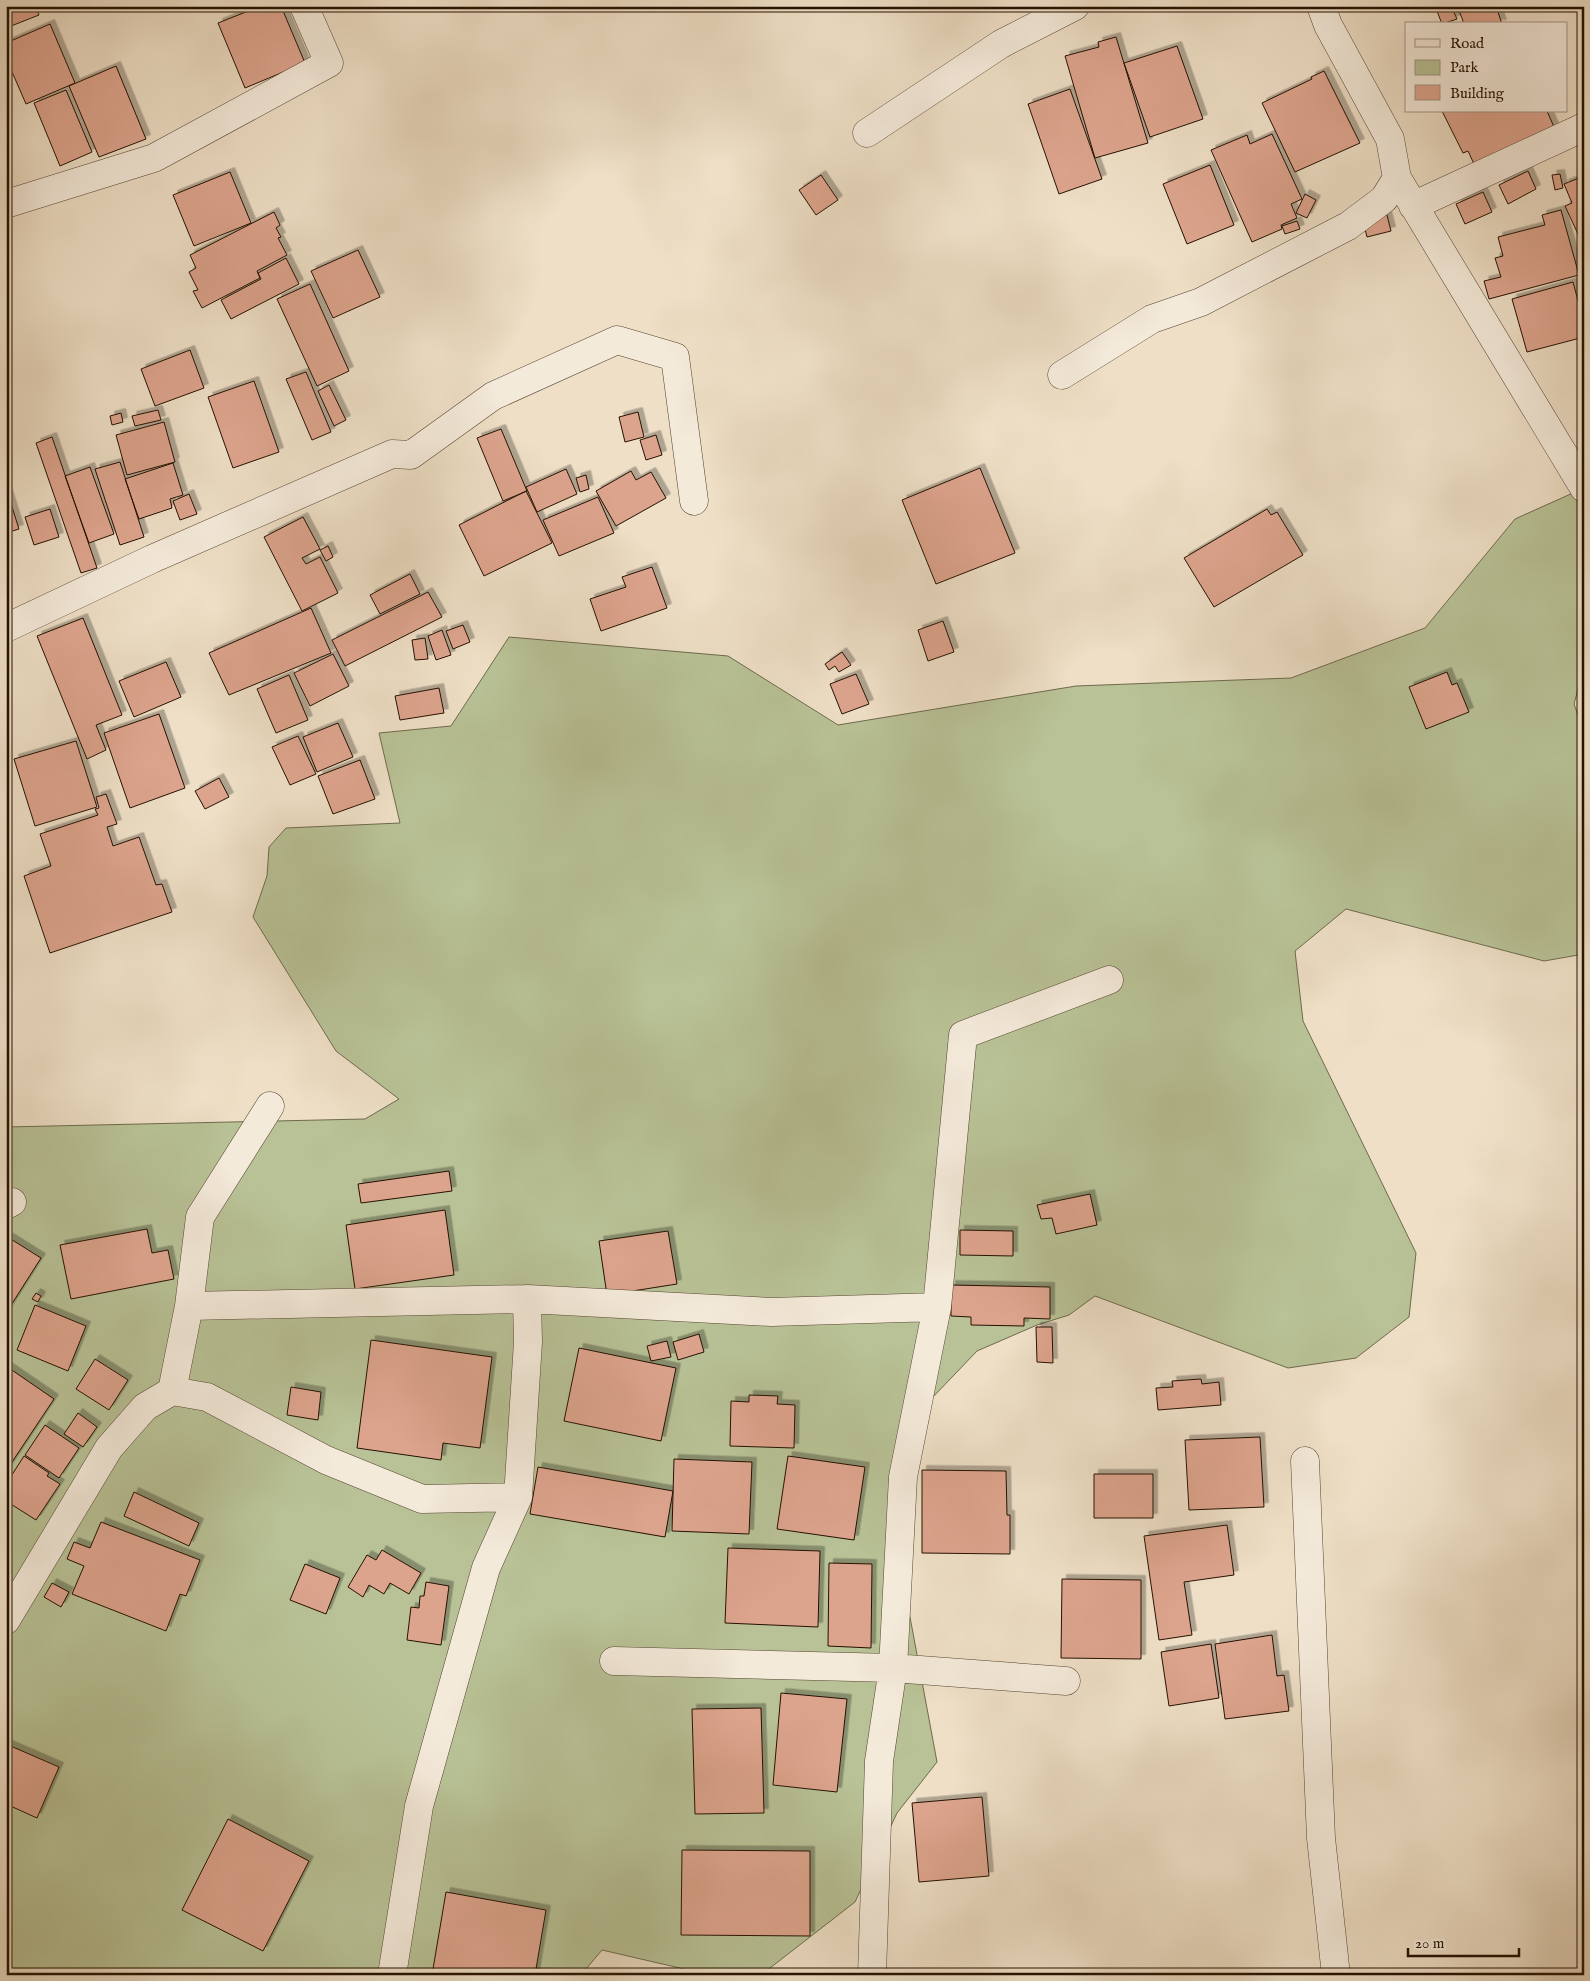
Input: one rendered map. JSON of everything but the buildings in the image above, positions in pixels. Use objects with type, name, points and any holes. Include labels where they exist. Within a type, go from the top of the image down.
[{"type":"street","points":[[6,204],[154,158],[329,63],[304,6]]},
{"type":"street","points":[[867,133],[1001,44],[1074,6]]},
{"type":"street","points":[[1321,6],[1328,25],[1390,139],[1397,178],[1584,488]]},
{"type":"street","points":[[1413,206],[1584,127]]},
{"type":"street","points":[[1062,375],[1152,319],[1201,302],[1348,226],[1384,199],[1397,178]]},
{"type":"street","points":[[6,628],[152,559],[392,454],[411,455],[493,396],[617,340],[675,357],[694,501]]},
{"type":"street","points":[[872,1975],[879,1761],[893,1668],[903,1477],[937,1307],[963,1035],[1109,980]]},
{"type":"street","points":[[172,1391],[188,1306],[200,1217],[270,1106]]},
{"type":"street","points":[[188,1306],[527,1299],[771,1312],[937,1307]]},
{"type":"street","points":[[392,1975],[419,1806],[486,1568],[518,1497],[528,1342],[527,1299]]},
{"type":"street","points":[[6,1620],[109,1448],[145,1407],[172,1391],[207,1397],[326,1460],[422,1500],[518,1497]]},
{"type":"street","points":[[1305,1461],[1322,1838],[1336,1975]]},
{"type":"street","points":[[614,1661],[893,1668],[1066,1681]]},
{"type":"green space","points":[[1584,488],[1584,667],[1574,704],[1584,732],[1584,954],[1544,961],[1346,909],[1295,951],[1303,1021],[1416,1253],[1409,1317],[1356,1358],[1288,1368],[1095,1296],[1069,1315],[1037,1325],[977,1351],[932,1398],[891,1515],[937,1762],[897,1813],[855,1902],[761,1975],[710,1975],[602,1950],[581,1975],[6,1975],[6,1127],[365,1119],[399,1099],[336,1051],[253,917],[267,876],[269,847],[286,828],[400,823],[379,733],[451,726],[509,637],[728,656],[838,725],[1076,686],[1291,678],[1425,628],[1515,519]]}]
